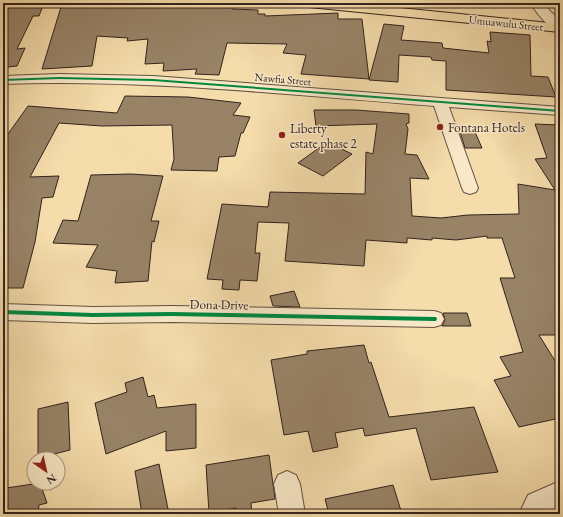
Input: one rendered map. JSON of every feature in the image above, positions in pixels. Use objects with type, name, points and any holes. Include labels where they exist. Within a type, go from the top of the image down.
[{"type":"main road","name":"Umuawulu Street","points":[[309,3],[360,5],[559,22]]},
{"type":"main road","name":"Umuawulu Street","points":[[374,3],[559,22]]},
{"type":"street","points":[[537,3],[545,14],[559,22]]},
{"type":"street","points":[[551,3],[559,22]]},
{"type":"street","name":"Nawfia Street","points":[[3,80],[59,78],[153,80],[560,111]]},
{"type":"street","points":[[440,102],[470,188]]},
{"type":"street","name":"Dona Drive","points":[[3,312],[93,315],[172,314],[434,319]]},
{"type":"street","points":[[287,484],[292,514]]},
{"type":"street","points":[[532,514],[537,504],[560,494]]},
{"type":"building","points":[[3,3],[44,3],[39,16],[33,16],[17,49],[25,48],[17,66],[8,67],[5,74],[3,74]]},
{"type":"building","points":[[107,3],[217,5],[232,3],[232,9],[258,10],[258,14],[265,14],[265,16],[338,13],[338,19],[362,19],[369,79],[301,74],[306,55],[283,53],[287,44],[227,43],[219,75],[195,74],[197,69],[163,71],[164,63],[145,64],[148,39],[127,41],[128,38],[97,36],[92,66],[42,69],[61,7],[106,6]]},
{"type":"building","points":[[384,24],[404,26],[401,40],[442,43],[443,48],[489,53],[487,41],[491,42],[490,32],[530,35],[531,76],[548,77],[556,97],[446,90],[446,61],[432,60],[431,57],[399,55],[398,82],[369,80]]},
{"type":"building","points":[[125,96],[188,97],[241,103],[233,115],[250,117],[243,133],[241,133],[235,156],[219,157],[217,171],[171,170],[174,159],[172,125],[102,126],[59,123],[30,177],[59,176],[53,197],[42,198],[35,242],[23,288],[3,288],[3,141],[28,106],[117,113]]},
{"type":"building","points":[[314,110],[356,110],[409,114],[409,123],[406,124],[408,129],[405,154],[417,155],[429,179],[410,178],[412,216],[441,218],[468,215],[519,214],[518,184],[555,190],[535,159],[547,158],[535,124],[560,125],[560,335],[539,335],[560,369],[560,418],[519,427],[494,380],[511,376],[500,357],[523,352],[500,278],[515,278],[502,238],[487,238],[487,236],[456,240],[432,238],[432,240],[407,238],[407,243],[366,240],[364,266],[285,261],[289,223],[258,222],[255,253],[260,253],[257,281],[240,280],[239,290],[222,289],[223,280],[207,279],[222,204],[268,207],[270,192],[365,194],[366,152],[373,154],[377,124],[316,126]]},
{"type":"building","points":[[460,132],[475,132],[482,148],[465,148]]},
{"type":"building","points":[[327,142],[352,154],[323,176],[298,163]]},
{"type":"building","points":[[131,174],[163,176],[151,221],[159,221],[154,242],[152,241],[148,281],[115,283],[117,271],[86,267],[98,245],[53,243],[63,220],[78,221],[91,175]]},
{"type":"building","points":[[294,291],[300,307],[273,306],[270,296]]},
{"type":"building","points":[[443,313],[467,313],[471,326],[442,326],[445,320]]},
{"type":"building","points":[[364,345],[389,417],[474,407],[498,472],[431,480],[416,428],[365,436],[363,428],[335,433],[338,447],[313,452],[308,431],[284,435],[271,360],[307,354],[307,351]]},
{"type":"building","points":[[143,377],[148,397],[154,395],[157,408],[196,404],[196,448],[166,451],[166,431],[106,454],[95,403],[127,392],[125,383]]},
{"type":"building","points":[[68,402],[70,450],[38,451],[38,409]]},
{"type":"building","points":[[269,455],[275,499],[251,503],[252,514],[236,514],[236,508],[209,513],[206,465]]},
{"type":"building","points":[[159,464],[169,514],[142,514],[135,471]]},
{"type":"building","points":[[26,485],[26,491],[43,491],[47,503],[39,505],[38,514],[3,514],[6,488]]},
{"type":"building","points":[[393,485],[402,514],[329,514],[325,499]]},
{"type":"cycle path","points":[[3,80],[59,78],[153,80],[560,111]]},
{"type":"cycle path","points":[[3,312],[93,315],[172,314],[434,319]]},
{"type":"place","name":"Fontana Hotels","points":[[440,127]]},
{"type":"place","name":"Liberty estate phase 2","points":[[282,135]]}]
